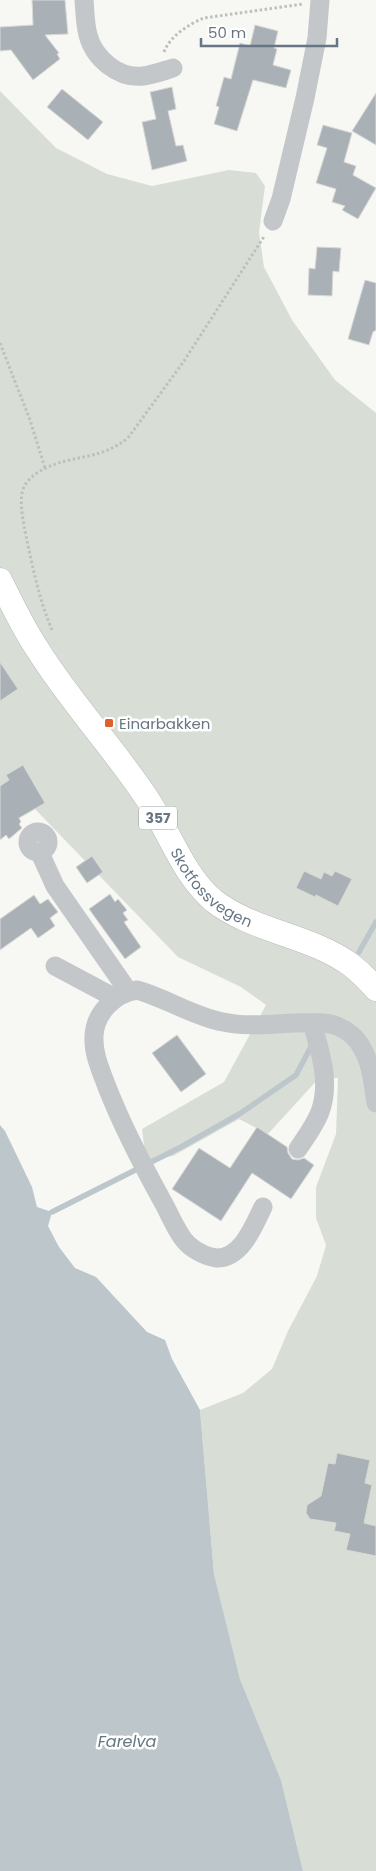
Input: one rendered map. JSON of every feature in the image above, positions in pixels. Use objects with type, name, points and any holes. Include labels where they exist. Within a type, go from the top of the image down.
[{"type":"main road","name":"Skotfossvegen","points":[[0,580],[38,651],[149,802],[183,862],[204,891],[214,900],[246,920],[301,940],[338,958],[350,965],[376,989]]},
{"type":"street","points":[[84,0],[87,34],[92,47],[109,67],[131,75],[141,76],[173,68]]},
{"type":"street","points":[[273,220],[281,199],[317,38],[312,2]]},
{"type":"street","points":[[40,852],[55,886],[83,927],[121,995]]},
{"type":"street","points":[[55,966],[121,995]]},
{"type":"street","points":[[264,1207],[249,1235],[239,1247],[228,1255],[217,1258],[202,1254],[184,1241],[131,1145],[99,1066],[94,1048],[94,1034],[97,1022],[105,1008],[121,995],[137,990],[202,1017],[222,1022],[240,1024],[312,1023],[335,1025],[356,1039],[368,1060],[376,1103]]},
{"type":"street","points":[[298,1149],[321,1110],[324,1089],[324,1069],[312,1023]]},
{"type":"path","points":[[155,73],[166,46],[194,22],[204,18],[312,2]]},
{"type":"path","points":[[55,638],[44,612],[22,510],[22,493],[26,483],[32,476],[46,468],[103,453],[128,438],[184,361],[273,220]]},
{"type":"path","points":[[0,343],[30,420],[46,468]]},
{"type":"shaded area","points":[[0,91],[56,148],[107,174],[152,186],[229,170],[256,173],[265,186],[259,232],[264,267],[292,320],[335,380],[376,413],[376,1871],[303,1871],[281,1780],[240,1679],[214,1574],[200,1410],[243,1393],[272,1369],[288,1331],[317,1276],[326,1245],[316,1218],[316,1187],[336,1134],[338,1078],[319,1078],[268,1134],[239,1119],[173,1156],[146,1160],[142,1129],[224,1082],[266,1005],[241,987],[178,957],[32,806],[0,785]]},
{"type":"water","name":"Farelva","points":[[0,1125],[5,1131],[32,1187],[37,1207],[52,1212],[48,1226],[59,1247],[75,1268],[96,1277],[147,1332],[165,1340],[172,1359],[200,1410],[214,1574],[240,1679],[281,1780],[303,1871],[0,1871]]},
{"type":"building","points":[[32,0],[65,0],[68,34],[45,35],[59,53],[57,54],[60,59],[33,80],[11,50],[0,51],[0,27],[33,25]]},
{"type":"building","points":[[255,25],[278,31],[274,48],[277,49],[273,65],[291,70],[286,88],[253,80],[237,131],[214,124],[219,107],[216,106],[224,77],[231,79],[240,43],[250,46]]},
{"type":"building","points":[[172,87],[176,109],[168,111],[176,146],[183,145],[187,161],[152,170],[142,122],[156,119],[150,92]]},
{"type":"building","points":[[62,89],[103,122],[88,140],[47,107]]},
{"type":"building","points":[[376,93],[376,145],[352,131]]},
{"type":"building","points":[[323,125],[352,133],[344,162],[356,166],[353,175],[376,188],[358,219],[342,210],[345,206],[332,202],[336,189],[316,183],[327,148],[317,145]]},
{"type":"building","points":[[317,247],[341,248],[339,272],[333,271],[332,296],[308,295],[309,268],[315,269]]},
{"type":"building","points":[[365,280],[376,283],[376,330],[373,332],[369,345],[348,339]]},
{"type":"building","points":[[0,662],[18,689],[0,701]]},
{"type":"building","points":[[23,765],[45,803],[19,818],[21,822],[19,824],[22,828],[9,839],[6,835],[0,840],[0,786],[9,780],[6,775]]},
{"type":"building","points":[[92,856],[103,872],[87,883],[76,867]]},
{"type":"building","points":[[304,871],[321,879],[324,872],[332,876],[335,871],[352,879],[338,906],[296,888]]},
{"type":"building","points":[[110,894],[115,902],[118,899],[127,910],[123,913],[128,920],[124,922],[141,947],[125,959],[89,909]]},
{"type":"building","points":[[34,895],[40,904],[48,899],[58,912],[50,918],[55,926],[38,938],[31,928],[0,950],[0,919]]},
{"type":"building","points":[[177,1035],[206,1074],[181,1092],[152,1053]]},
{"type":"building","points":[[257,1127],[287,1147],[292,1159],[304,1158],[314,1165],[291,1199],[252,1173],[221,1221],[172,1189],[199,1148],[230,1168]]},
{"type":"building","points":[[337,1453],[370,1460],[365,1483],[372,1485],[364,1523],[376,1526],[376,1556],[346,1550],[350,1534],[334,1531],[336,1523],[310,1519],[306,1513],[307,1505],[321,1496],[328,1463],[335,1464]]},
{"type":"waterway","points":[[359,952],[376,922]]},
{"type":"waterway","points":[[52,1212],[181,1147],[241,1113],[296,1075],[313,1043]]},
{"type":"place","name":"Einarbakken","points":[[109,723]]}]
